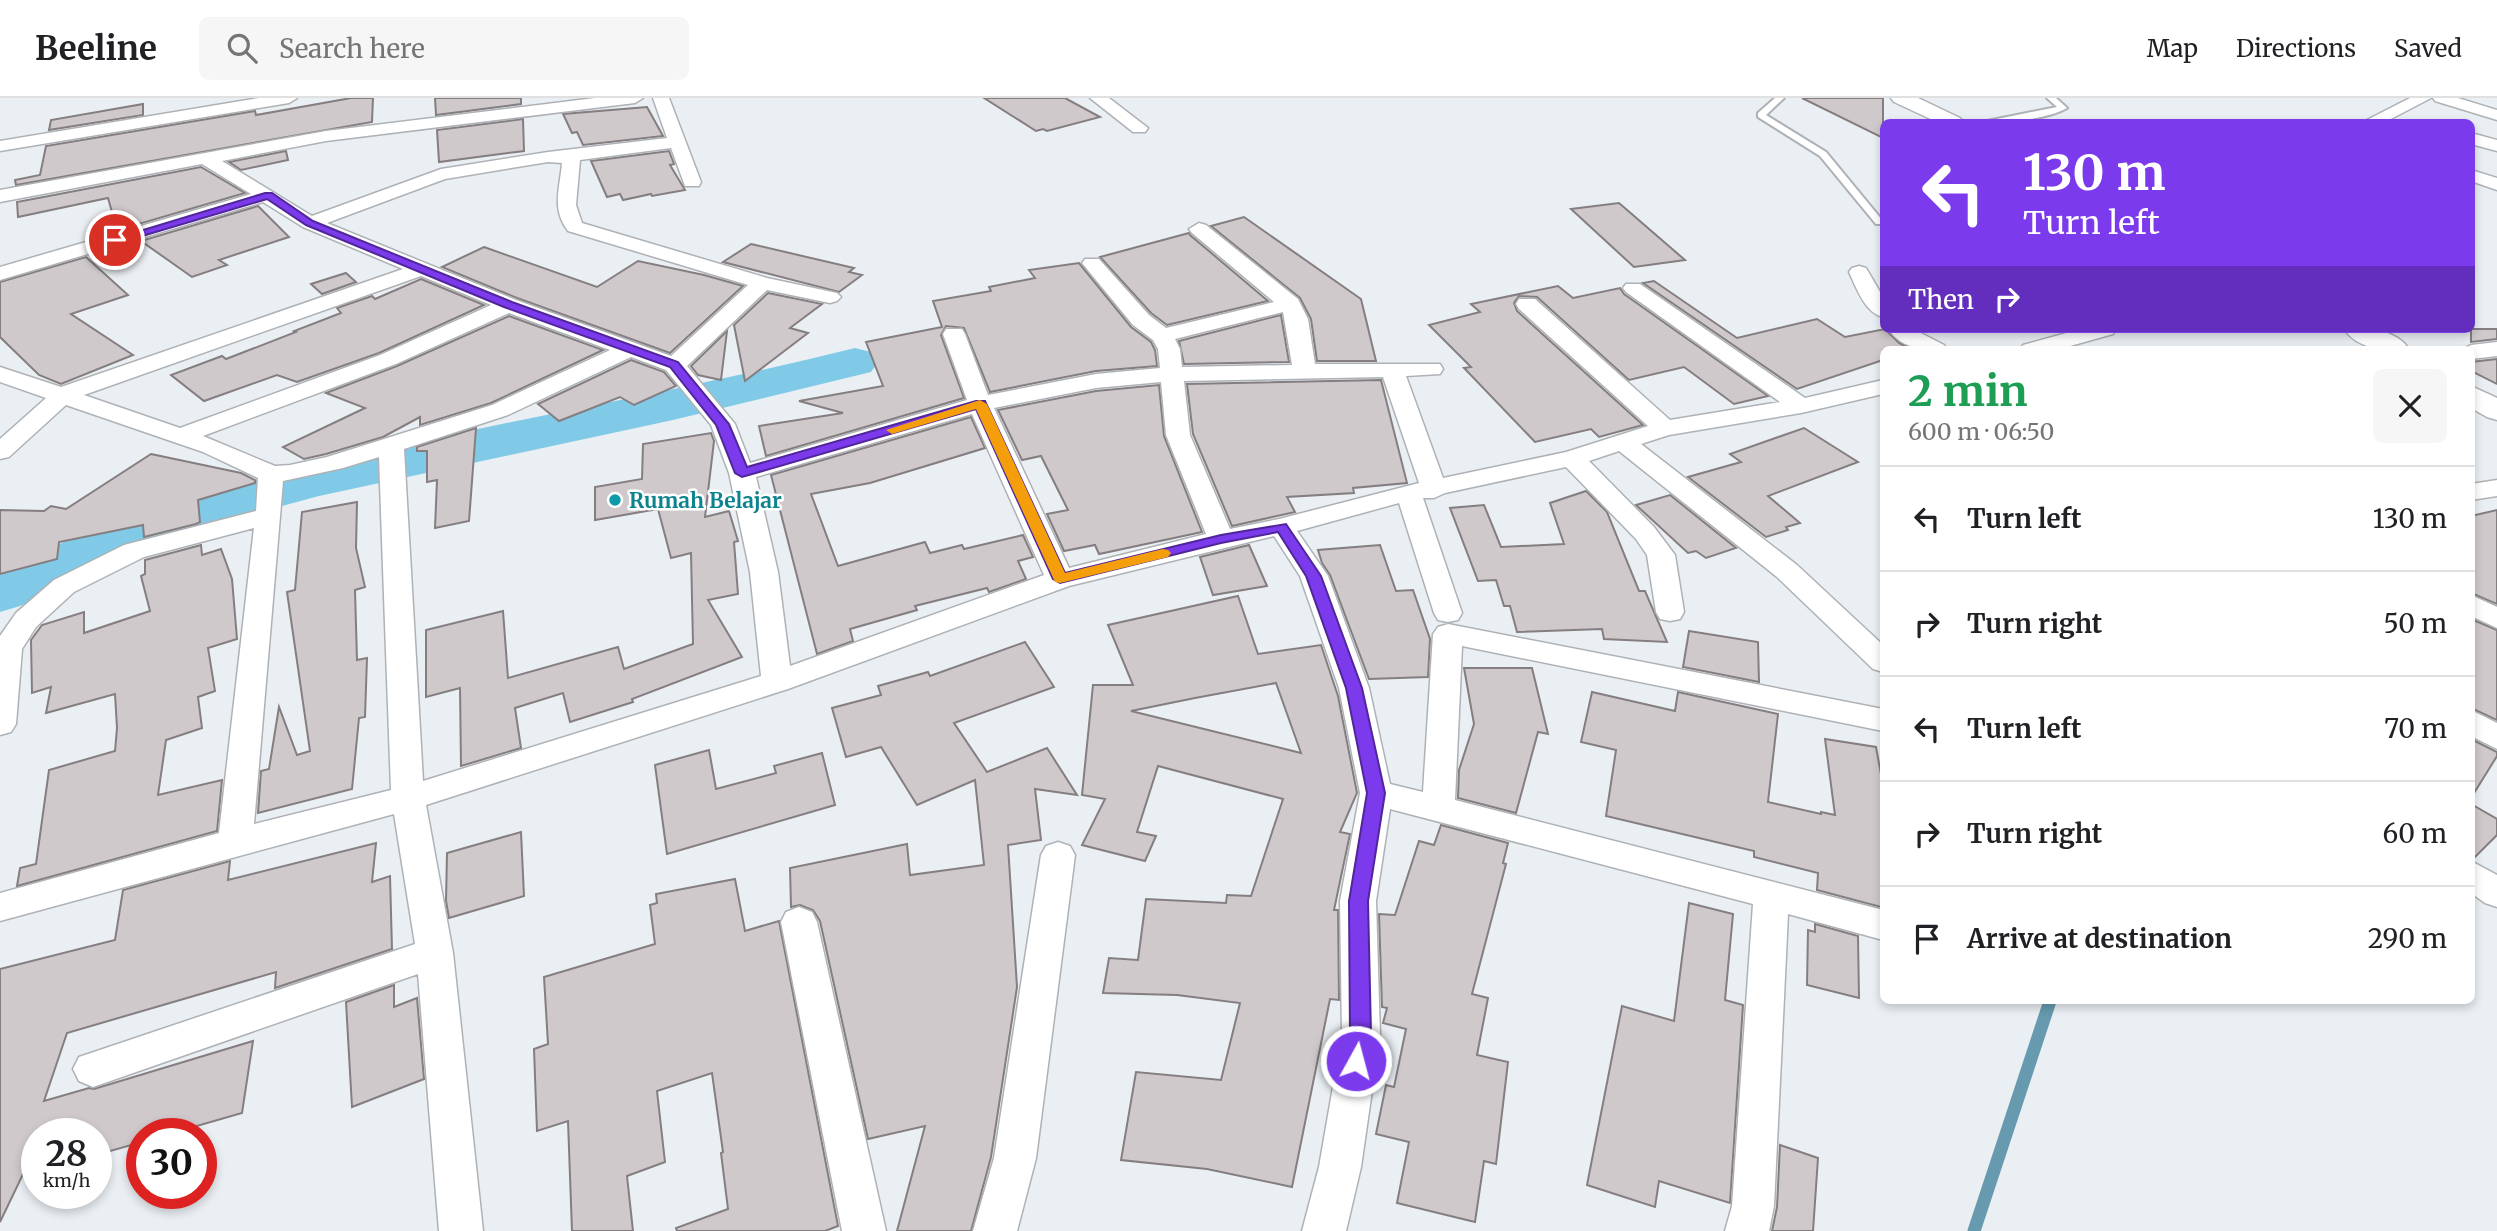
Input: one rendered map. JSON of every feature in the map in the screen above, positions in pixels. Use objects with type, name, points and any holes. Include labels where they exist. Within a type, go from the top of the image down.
[{"type":"street","points":[[0,146],[289,98]]},
{"type":"street","points":[[0,196],[326,136],[635,98]]},
{"type":"street","points":[[660,98],[691,182]]},
{"type":"street","points":[[1098,98],[1139,128]]},
{"type":"street","points":[[1901,98],[1946,119]]},
{"type":"street","points":[[2380,119],[2423,98]]},
{"type":"street","points":[[2441,98],[2497,115]]},
{"type":"street","points":[[2393,114],[2408,119]]},
{"type":"street","points":[[2475,139],[2497,146]]},
{"type":"street","points":[[310,223],[441,174],[548,157],[678,142]]},
{"type":"street","points":[[564,157],[570,160],[571,168],[565,206],[569,221],[575,227],[763,283],[830,297]]},
{"type":"street","points":[[205,158],[310,223],[508,305],[674,365],[723,424],[742,473],[764,572],[777,682]]},
{"type":"street","points":[[2475,176],[2497,184]]},
{"type":"street","points":[[0,274],[268,195]]},
{"type":"street","points":[[1199,229],[1290,304],[1297,318],[1305,373]]},
{"type":"street","points":[[1092,263],[1141,320],[1162,336],[1169,349],[1178,435],[1221,539]]},
{"type":"street","points":[[0,452],[64,394],[422,269]]},
{"type":"street","points":[[1859,272],[1880,308]]},
{"type":"street","points":[[674,365],[763,283]]},
{"type":"street","points":[[1633,288],[1801,406]]},
{"type":"street","points":[[1162,336],[1290,304]]},
{"type":"street","points":[[1527,304],[1665,428]]},
{"type":"street","points":[[180,436],[253,407],[408,353],[456,333],[508,305]]},
{"type":"street","points":[[1904,333],[1927,346]]},
{"type":"street","points":[[2045,346],[2091,333]]},
{"type":"street","points":[[2365,333],[2389,346]]},
{"type":"street","points":[[954,334],[980,404],[1060,579]]},
{"type":"street","points":[[0,374],[212,447],[271,476],[391,454],[509,407],[632,348]]},
{"type":"street","points":[[2475,352],[2497,349]]},
{"type":"street","points":[[742,473],[980,404],[1096,381],[1172,374],[1393,372],[1432,369]]},
{"type":"street","points":[[1393,372],[1448,612]]},
{"type":"street","points":[[0,907],[235,842],[408,798],[777,682],[1060,579],[1572,458],[1665,428],[1801,406],[1880,388]]},
{"type":"street","points":[[2475,397],[2497,411]]},
{"type":"street","points":[[1625,443],[1787,571],[1880,659]]},
{"type":"street","points":[[391,454],[408,798],[435,953],[461,1231]]},
{"type":"street","points":[[1572,458],[1645,534],[1661,555],[1670,612]]},
{"type":"street","points":[[235,842],[270,512],[271,476]]},
{"type":"street","points":[[2475,491],[2497,488]]},
{"type":"street","points":[[0,724],[7,648],[26,620],[64,586],[134,551],[270,512]]},
{"type":"street","points":[[1281,527],[1314,576],[1354,688],[1376,793],[1358,901],[1361,1035],[1340,1167],[1324,1231]]},
{"type":"street","points":[[2475,606],[2497,619]]},
{"type":"street","points":[[1438,808],[1448,634],[1880,719]]},
{"type":"street","points":[[2475,724],[2497,738]]},
{"type":"street","points":[[1376,793],[1880,924]]},
{"type":"street","points":[[995,1231],[1015,1158],[1058,855]]},
{"type":"street","points":[[2475,878],[2497,893]]},
{"type":"street","points":[[1747,1231],[1753,1206],[1771,895]]},
{"type":"street","points":[[799,922],[863,1231]]},
{"type":"street","points":[[93,1069],[435,953]]},
{"type":"lane","points":[[1780,98],[1760,115],[1823,155],[1879,222]]},
{"type":"lane","points":[[2005,119],[2061,110],[2063,106],[2051,98]]},
{"type":"building","points":[[351,98],[373,98],[372,122],[16,185],[15,180],[40,175],[46,146]]},
{"type":"building","points":[[435,98],[521,98],[521,104],[436,115]]},
{"type":"building","points":[[984,98],[1065,98],[1100,117],[1047,131],[1036,131]]},
{"type":"building","points":[[1802,98],[1883,98],[1880,137]]},
{"type":"building","points":[[143,104],[143,115],[49,130],[51,120]]},
{"type":"building","points":[[647,107],[663,136],[583,145],[577,132],[572,133],[563,114]]},
{"type":"building","points":[[523,119],[524,151],[439,162],[437,130]]},
{"type":"building","points":[[286,151],[288,160],[241,170],[229,162]]},
{"type":"building","points":[[669,151],[674,164],[670,165],[685,190],[623,200],[620,194],[607,197],[591,161]]},
{"type":"building","points":[[201,167],[245,193],[125,228],[114,219],[108,198],[18,217],[17,202]]},
{"type":"building","points":[[1619,203],[1685,260],[1634,267],[1571,209]]},
{"type":"building","points":[[258,206],[289,237],[219,260],[227,265],[192,277],[141,241]]},
{"type":"building","points":[[1244,217],[1361,299],[1376,361],[1317,361],[1311,319],[1300,298],[1211,226]]},
{"type":"building","points":[[1189,233],[1268,301],[1167,325],[1151,313],[1100,257]]},
{"type":"building","points":[[751,244],[854,268],[849,272],[862,275],[839,292],[723,262]]},
{"type":"building","points":[[484,247],[597,287],[638,261],[743,286],[670,353],[517,298],[442,267]]},
{"type":"building","points":[[86,257],[128,295],[71,314],[133,355],[61,384],[39,375],[0,337],[0,282]]},
{"type":"building","points":[[1079,263],[1131,327],[1151,342],[1157,366],[1096,371],[990,392],[964,328],[946,326],[941,335],[964,398],[766,456],[759,426],[843,413],[799,401],[883,386],[866,342],[942,327],[933,301],[991,291],[989,287],[1035,278],[1029,270]]},
{"type":"building","points":[[346,273],[356,282],[322,294],[311,284]]},
{"type":"building","points":[[421,279],[484,305],[379,353],[297,382],[277,375],[204,401],[171,375],[222,356],[226,359],[341,313],[337,308],[372,296],[375,299]]},
{"type":"building","points":[[1654,281],[1737,338],[1817,319],[1845,337],[1880,330],[1880,333],[1889,333],[1905,346],[1880,346],[1880,361],[1797,389],[1643,283]]},
{"type":"building","points":[[1558,286],[1573,298],[1620,288],[1624,294],[1768,396],[1734,404],[1684,367],[1629,380],[1537,297],[1519,296],[1514,303],[1517,311],[1643,425],[1599,437],[1591,429],[1535,442],[1464,368],[1471,367],[1429,325],[1480,312],[1471,304]]},
{"type":"building","points":[[768,293],[822,304],[790,328],[808,333],[745,381],[734,325]]},
{"type":"building","points":[[1281,315],[1289,362],[1184,364],[1179,341]]},
{"type":"building","points":[[509,316],[603,350],[491,403],[420,425],[420,417],[383,437],[304,459],[283,447],[365,408],[326,393],[397,366]]},
{"type":"building","points":[[2475,329],[2497,329],[2497,339],[2471,342],[2471,333],[2475,333]]},
{"type":"building","points":[[727,331],[721,380],[698,375],[691,366]]},
{"type":"building","points":[[2497,359],[2497,384],[2475,373],[2475,362]]},
{"type":"building","points":[[631,360],[664,372],[676,386],[634,405],[620,397],[559,421],[538,404]]},
{"type":"building","points":[[1381,380],[1407,483],[1353,488],[1354,493],[1287,497],[1295,512],[1232,526],[1193,434],[1187,384]]},
{"type":"building","points":[[1159,385],[1164,436],[1202,532],[1099,554],[1095,545],[1064,551],[1047,514],[1068,510],[1041,456],[1022,460],[998,410],[1096,391]]},
{"type":"building","points":[[971,417],[985,448],[870,483],[811,494],[838,566],[925,542],[930,553],[962,545],[964,549],[1023,535],[1033,557],[1018,561],[1026,579],[989,592],[987,588],[915,606],[917,610],[850,629],[853,641],[817,654],[771,475]]},
{"type":"building","points":[[476,428],[469,521],[435,528],[437,480],[427,482],[427,451],[417,451],[417,447]]},
{"type":"building","points":[[1804,428],[1858,462],[1768,496],[1800,523],[1786,527],[1788,530],[1766,537],[1688,477],[1741,462],[1730,454]]},
{"type":"building","points":[[711,433],[714,441],[705,517],[729,511],[738,541],[734,542],[738,594],[708,600],[742,657],[632,699],[633,702],[570,722],[563,693],[515,708],[521,748],[461,766],[460,688],[426,697],[426,630],[503,611],[508,678],[618,647],[624,669],[693,644],[691,553],[671,558],[658,509],[595,520],[595,487],[642,479],[643,444]]},
{"type":"building","points":[[151,454],[241,473],[255,480],[255,483],[198,500],[200,522],[196,524],[144,537],[143,525],[59,542],[57,559],[0,574],[0,510],[44,511],[51,506],[66,509]]},
{"type":"building","points":[[1586,491],[1607,512],[1639,591],[1645,591],[1667,642],[1604,639],[1602,629],[1517,632],[1510,606],[1504,606],[1496,580],[1478,581],[1450,508],[1484,505],[1501,547],[1564,544],[1550,503]]},
{"type":"building","points":[[1670,495],[1736,548],[1706,558],[1696,551],[1688,553],[1636,505]]},
{"type":"building","points":[[357,502],[356,548],[365,587],[355,590],[357,660],[367,658],[365,717],[359,718],[352,789],[258,813],[261,771],[269,769],[279,707],[297,755],[310,751],[287,592],[295,590],[302,512]]},
{"type":"building","points":[[2497,510],[2497,604],[2475,595],[2475,515]]},
{"type":"building","points":[[201,545],[202,555],[221,549],[232,579],[237,639],[208,648],[215,691],[198,697],[202,728],[166,740],[158,795],[222,780],[217,831],[17,886],[20,868],[36,864],[49,770],[115,751],[117,728],[115,694],[46,713],[51,687],[32,693],[31,640],[42,625],[84,612],[84,633],[150,611],[141,576],[145,574],[145,560]]},
{"type":"building","points":[[1249,545],[1267,586],[1213,595],[1200,557]]},
{"type":"building","points":[[1380,545],[1396,591],[1413,590],[1430,639],[1428,677],[1369,679],[1318,550]]},
{"type":"building","points":[[1238,596],[1258,654],[1321,645],[1338,696],[1357,793],[1340,832],[1350,834],[1334,910],[1338,910],[1339,1000],[1330,999],[1292,1187],[1207,1169],[1121,1160],[1136,1072],[1221,1080],[1240,1003],[1177,995],[1103,993],[1109,958],[1138,960],[1146,899],[1226,903],[1227,895],[1251,896],[1283,799],[1158,766],[1137,832],[1156,836],[1145,861],[1082,845],[1105,799],[1082,795],[1093,685],[1133,685],[1108,625]],"holes":[[[1276,683],[1301,753],[1131,711]]]},
{"type":"building","points":[[2475,621],[2497,630],[2497,720],[2475,710]]},
{"type":"building","points":[[1689,631],[1758,642],[1759,682],[1683,667]]},
{"type":"building","points":[[1025,642],[1054,687],[954,723],[987,772],[1047,748],[1077,795],[1035,789],[1041,840],[1008,845],[1017,987],[991,1157],[971,1231],[897,1231],[925,1126],[868,1139],[820,921],[813,910],[800,905],[791,907],[790,868],[907,844],[910,875],[984,865],[975,780],[917,805],[881,747],[846,757],[832,708],[881,695],[878,686],[928,672],[930,676]]},
{"type":"building","points":[[1464,668],[1532,668],[1548,734],[1538,732],[1516,813],[1458,798],[1459,770],[1474,724]]},
{"type":"building","points":[[1592,692],[1675,711],[1678,692],[1778,714],[1768,802],[1835,815],[1825,739],[1876,747],[1880,769],[1880,907],[1817,890],[1818,873],[1754,857],[1754,851],[1606,816],[1616,750],[1581,742]]},
{"type":"building","points":[[2475,741],[2497,752],[2475,792]]},
{"type":"building","points":[[709,750],[716,789],[776,773],[774,766],[822,753],[835,805],[667,854],[655,765]]},
{"type":"building","points":[[2475,806],[2497,819],[2497,835],[2475,857]]},
{"type":"building","points":[[1441,825],[1508,843],[1503,863],[1506,864],[1472,994],[1488,998],[1477,1055],[1508,1062],[1496,1164],[1484,1161],[1475,1222],[1397,1203],[1409,1142],[1376,1134],[1386,1085],[1394,1087],[1406,1029],[1383,1023],[1387,1008],[1382,1007],[1379,914],[1395,915],[1419,841],[1434,845]]},
{"type":"building","points":[[521,832],[524,896],[449,918],[446,901],[447,853]]},
{"type":"building","points":[[376,843],[372,882],[390,876],[392,949],[275,988],[276,972],[67,1033],[44,1101],[89,1088],[94,1089],[253,1041],[242,1113],[217,1120],[217,1118],[126,1118],[126,1147],[112,1150],[112,1118],[21,1118],[21,1178],[0,1222],[0,969],[115,940],[123,890],[230,861],[228,880]]},
{"type":"building","points":[[735,879],[745,931],[779,921],[838,1226],[825,1231],[677,1231],[676,1228],[728,1209],[712,1073],[657,1091],[665,1162],[627,1176],[633,1231],[572,1231],[568,1121],[537,1131],[534,1049],[548,1044],[544,977],[655,944],[650,905],[657,903],[656,894]]},
{"type":"building","points":[[1689,903],[1733,914],[1725,1000],[1743,1005],[1730,1203],[1659,1181],[1655,1207],[1587,1185],[1622,1006],[1674,1021]]},
{"type":"building","points":[[1815,924],[1858,936],[1859,998],[1807,985],[1808,930],[1815,932]]},
{"type":"building","points":[[394,985],[394,1007],[417,998],[424,1079],[352,1107],[346,1002]]},
{"type":"building","points":[[1780,1145],[1818,1158],[1813,1231],[1772,1231],[1777,1207]]},
{"type":"waterway","points":[[0,593],[126,537],[215,508],[397,462],[673,405],[855,362]]},
{"type":"waterway","points":[[1974,1231],[2049,1004]]},
{"type":"slow traffic","points":[[892,430],[980,404],[1060,579],[1163,553]]},
{"type":"place","name":"Rumah Belajar","points":[[615,500]]},
{"type":"route","points":[[115,240],[268,195],[310,223],[508,305],[674,365],[723,424],[742,473],[980,404],[1060,579],[1281,527],[1314,576],[1354,688],[1376,793],[1358,901],[1361,1035],[1356,1061]]}]
